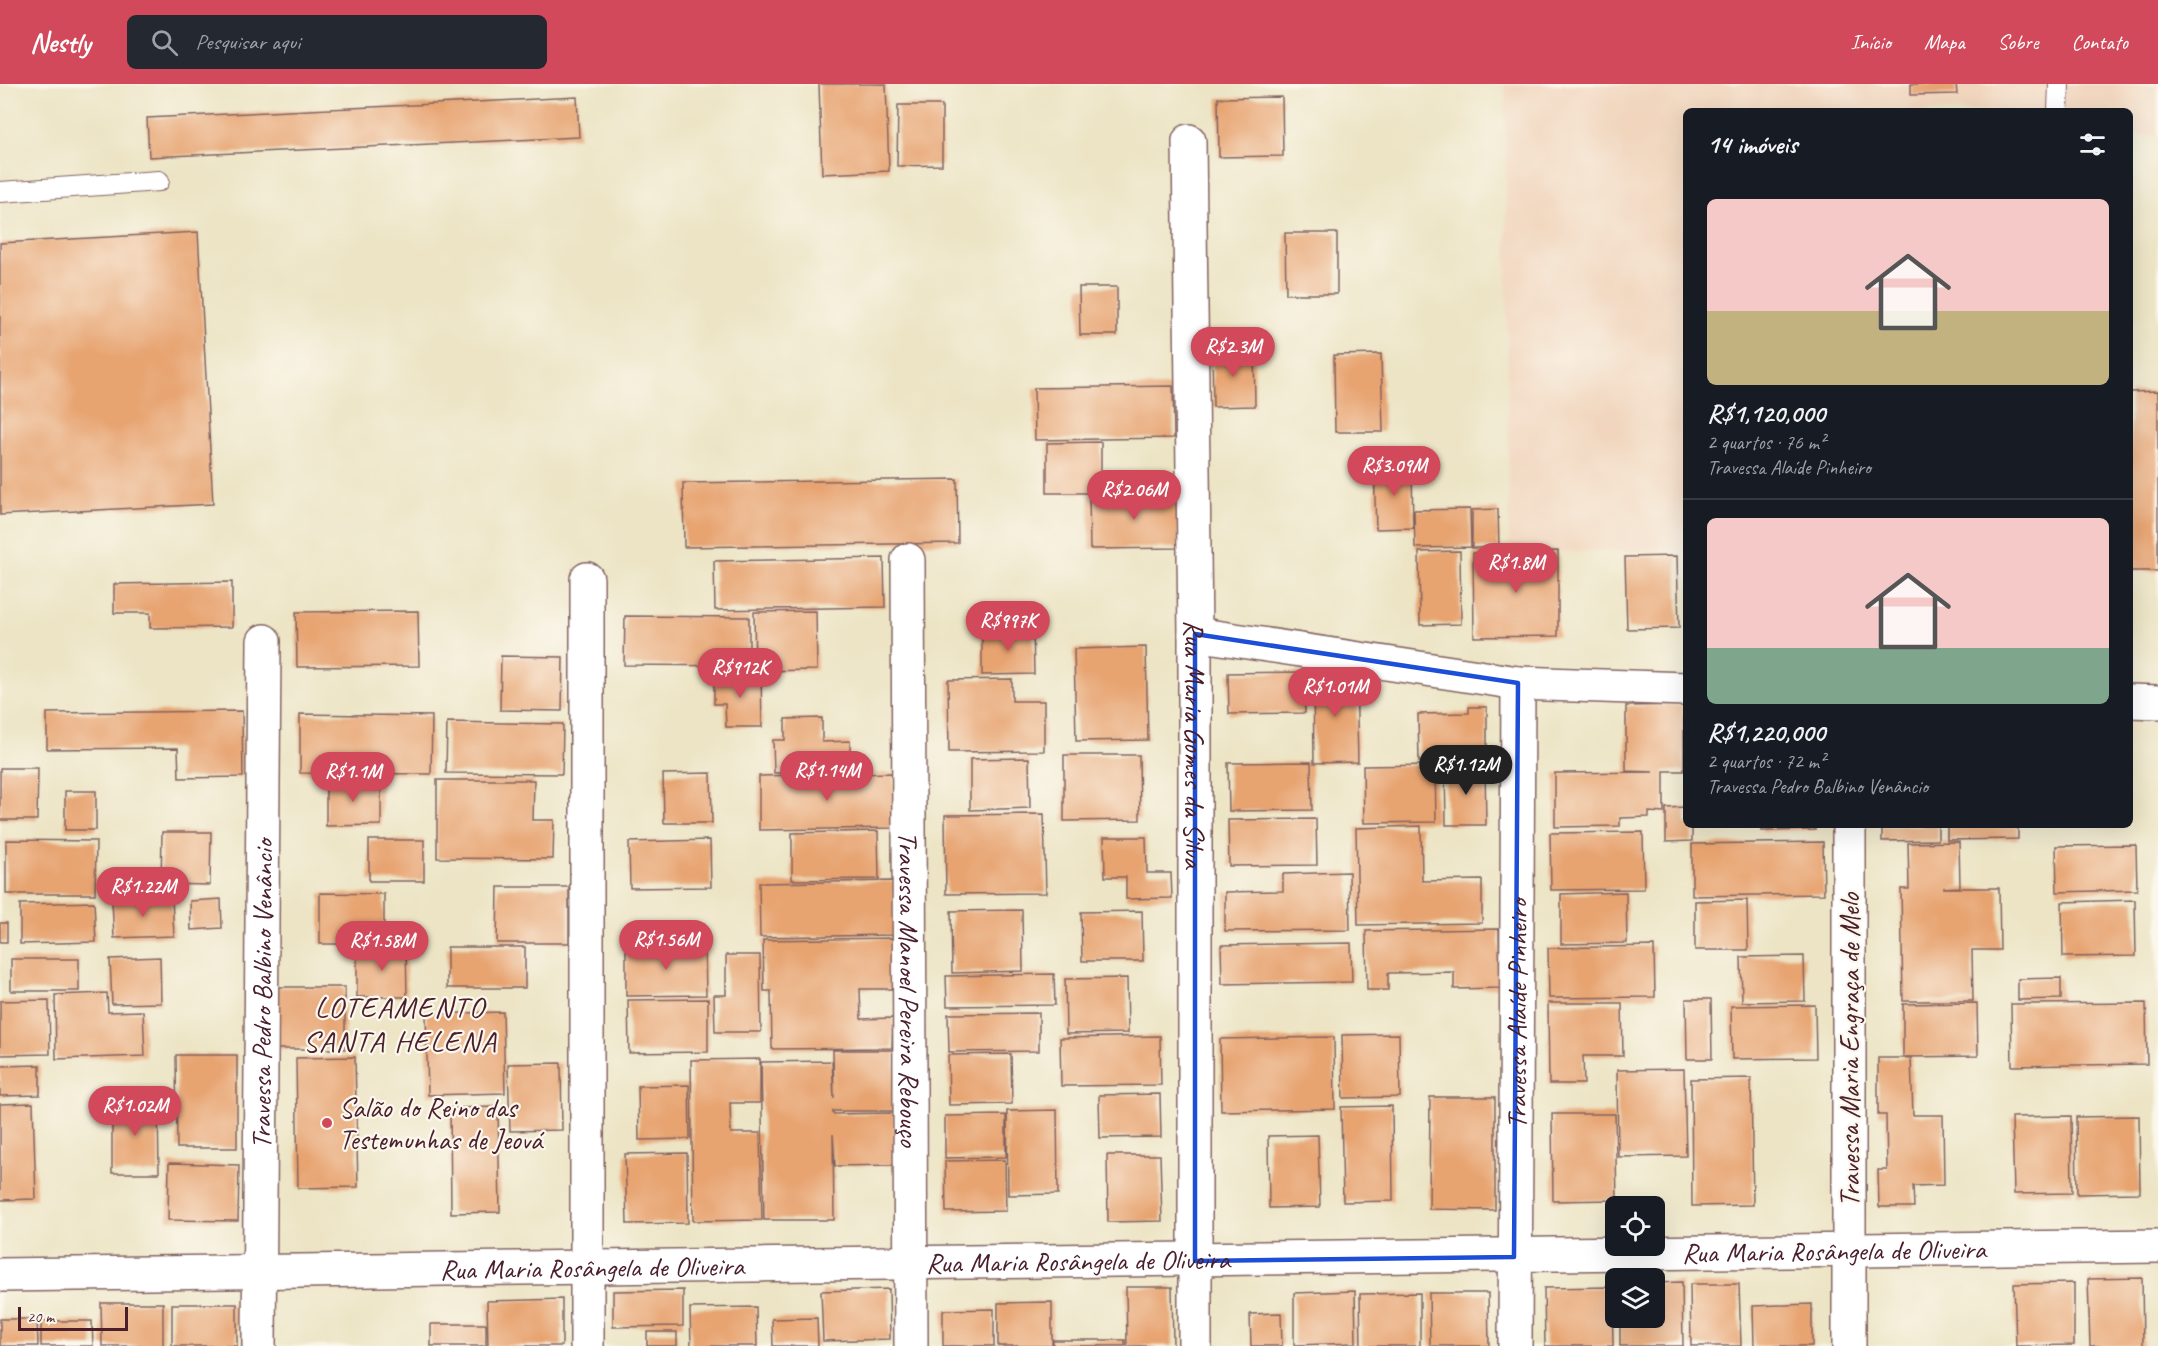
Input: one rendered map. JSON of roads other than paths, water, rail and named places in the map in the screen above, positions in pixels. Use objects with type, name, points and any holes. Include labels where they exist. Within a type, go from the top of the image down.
[{"type":"street","name":"Rua Maria Gomes da Silva","points":[[1189,141],[1195,634],[1195,1346]]},
{"type":"street","name":"Travessa Manoel Pereira Rebouço","points":[[908,560],[911,1346]]},
{"type":"street","points":[[587,579],[587,1346]]},
{"type":"street","points":[[1195,634],[1518,683],[1683,689]]},
{"type":"street","name":"Travessa Pedro Balbino Venâncio","points":[[259,1346],[264,641]]},
{"type":"street","name":"Travessa Alaíde Pinheiro","points":[[1515,1346],[1518,683]]},
{"type":"street","points":[[2133,701],[2158,702]]},
{"type":"street","name":"Travessa Maria Engraça de Melo","points":[[1849,828],[1849,1346]]},
{"type":"street","name":"Rua Maria Rosângela de Oliveira","points":[[0,1275],[1514,1257],[2158,1246]]},
{"type":"lane","points":[[2058,108],[2059,84]]},
{"type":"lane","points":[[0,192],[159,182]]},
{"type":"place","name":"Salão do Reino das Testemunhas de Jeová","points":[[327,1123]]},
{"type":"district","name":"LOTEAMENTO SANTA HELENA","points":[[400,1024]]}]
